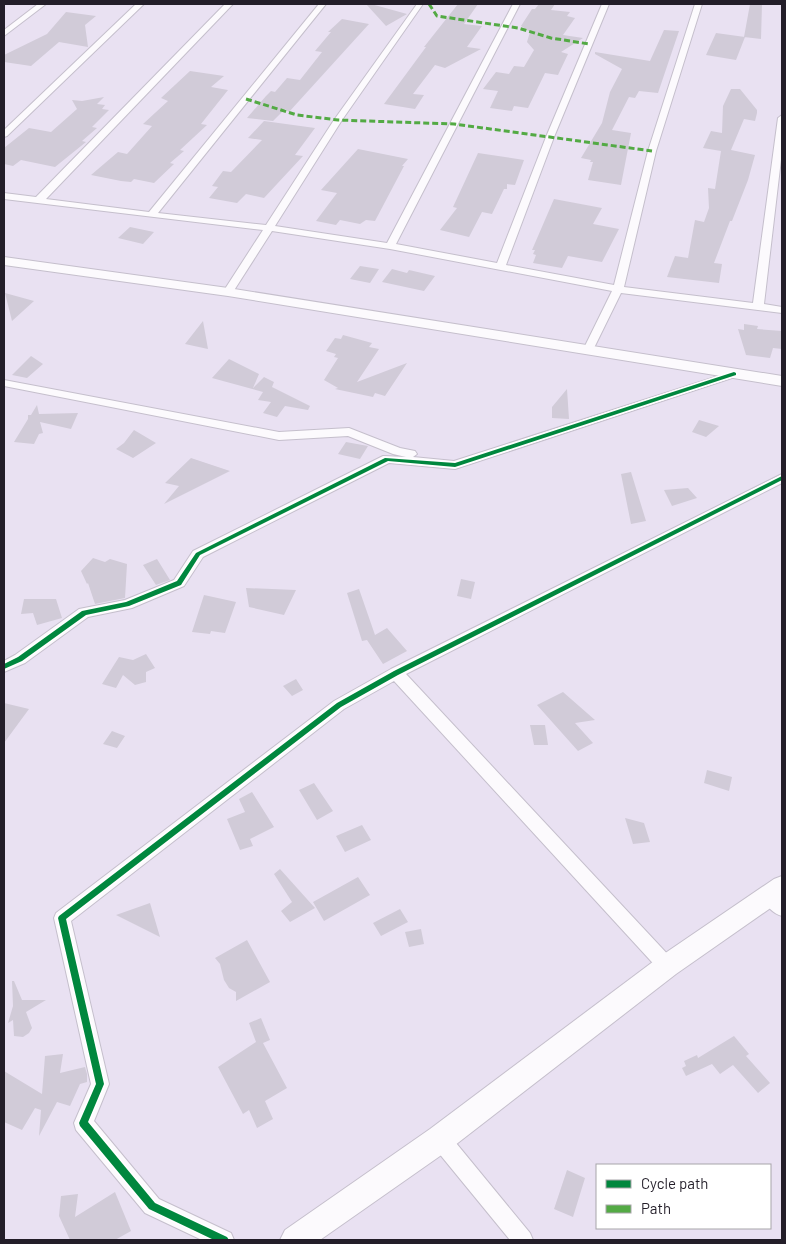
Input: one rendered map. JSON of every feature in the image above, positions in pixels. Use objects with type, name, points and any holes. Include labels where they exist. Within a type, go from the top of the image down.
[{"type":"street","points":[[4,34],[42,4]]},
{"type":"street","points":[[4,134],[140,4]]},
{"type":"street","points":[[38,201],[229,4]]},
{"type":"street","points":[[151,215],[323,4]]},
{"type":"street","points":[[228,292],[338,120],[420,4]]},
{"type":"street","points":[[390,246],[517,4]]},
{"type":"street","points":[[500,268],[550,137],[606,4]]},
{"type":"street","points":[[588,350],[618,289],[652,151],[699,4]]},
{"type":"street","points":[[758,307],[782,118]]},
{"type":"street","points":[[4,196],[270,228],[390,246],[618,289],[782,310]]},
{"type":"street","points":[[4,261],[228,292],[782,381]]},
{"type":"street","points":[[4,666],[20,658],[84,613],[128,604],[179,583],[198,554],[387,459],[455,465],[734,374]]},
{"type":"street","points":[[4,383],[278,436],[349,432],[397,451],[455,465]]},
{"type":"street","points":[[224,1240],[152,1206],[83,1123],[100,1084],[62,918],[339,705],[396,673],[782,478]]},
{"type":"street","points":[[396,673],[668,966]]},
{"type":"street","points":[[295,1240],[440,1139],[668,966],[778,898]]},
{"type":"street","points":[[440,1139],[522,1240]]},
{"type":"building","points":[[366,4],[371,4],[407,14],[386,26]]},
{"type":"building","points":[[458,4],[478,4],[464,24],[482,26],[467,47],[481,49],[445,68],[435,65],[413,94],[424,95],[415,109],[384,104],[426,47],[424,47]]},
{"type":"building","points":[[539,4],[555,4],[551,10],[570,12],[567,16],[575,18],[563,35],[583,38],[561,52],[568,54],[558,75],[545,73],[528,108],[514,106],[512,111],[490,108],[498,91],[483,89],[496,72],[509,74],[514,66],[524,67],[534,50],[527,42],[530,32],[521,26],[532,9],[535,9]]},
{"type":"building","points":[[750,4],[762,4],[761,39],[744,37]]},
{"type":"building","points":[[66,12],[96,16],[85,25],[88,47],[59,42],[31,66],[4,62],[4,55],[47,34]]},
{"type":"building","points":[[342,19],[369,24],[289,112],[285,109],[273,121],[247,118],[271,91],[275,92],[287,78],[300,80],[322,52],[315,51],[331,32],[328,32]]},
{"type":"building","points":[[664,30],[679,31],[658,93],[639,91],[635,98],[629,97],[612,130],[631,133],[621,185],[588,180],[593,162],[581,158],[602,123],[610,92],[622,69],[595,54],[595,52],[650,61]]},
{"type":"building","points":[[716,33],[745,37],[736,60],[706,55]]},
{"type":"building","points":[[190,71],[224,76],[211,87],[228,90],[201,124],[207,125],[180,150],[184,151],[170,163],[174,164],[154,183],[134,179],[131,182],[121,181],[91,175],[118,152],[127,154],[152,126],[143,124],[168,101],[161,98]]},
{"type":"building","points":[[731,89],[740,89],[757,110],[757,113],[755,121],[744,119],[731,150],[755,155],[748,180],[714,263],[722,264],[719,283],[667,277],[675,256],[688,258],[695,220],[704,222],[709,208],[708,188],[715,189],[721,151],[703,148],[711,131],[722,133],[723,106]]},
{"type":"building","points":[[104,97],[97,104],[105,105],[102,109],[109,110],[92,127],[97,128],[82,141],[86,142],[55,167],[21,160],[13,166],[4,164],[4,148],[29,128],[51,132],[77,109],[72,100],[82,101]]},
{"type":"building","points":[[264,121],[315,128],[295,155],[303,156],[264,198],[246,194],[237,203],[209,198],[218,187],[212,186],[223,171],[231,172],[262,140],[248,138]]},
{"type":"building","points":[[358,149],[408,159],[402,166],[404,166],[375,221],[366,220],[360,224],[340,220],[336,225],[316,221],[337,193],[321,190]]},
{"type":"building","points":[[478,153],[524,160],[515,185],[507,184],[507,189],[504,189],[492,214],[482,212],[469,237],[440,230],[457,208],[453,207]]},
{"type":"building","points":[[554,199],[602,208],[593,224],[619,229],[602,262],[568,256],[562,268],[533,263],[536,255],[533,254],[535,250],[532,250]]},
{"type":"building","points":[[130,227],[154,232],[143,244],[118,238]]},
{"type":"building","points":[[360,266],[379,269],[370,283],[350,279]]},
{"type":"building","points":[[392,269],[407,273],[409,270],[435,276],[424,291],[382,282]]},
{"type":"building","points":[[5,293],[34,301],[12,321]]},
{"type":"building","points":[[203,321],[208,349],[185,344]]},
{"type":"building","points":[[744,324],[758,326],[757,329],[782,331],[782,349],[773,348],[770,358],[746,355],[738,329],[744,330]]},
{"type":"building","points":[[343,335],[372,343],[369,347],[379,349],[357,382],[407,363],[385,396],[375,393],[373,397],[335,389],[338,388],[324,380],[338,358],[334,357],[336,354],[326,351],[335,338],[341,339]]},
{"type":"building","points":[[31,356],[43,364],[27,378],[12,375]]},
{"type":"building","points":[[229,359],[259,374],[253,388],[264,377],[274,382],[272,387],[310,406],[308,410],[285,406],[277,417],[263,413],[271,402],[258,400],[263,392],[212,378]]},
{"type":"building","points":[[567,389],[569,419],[552,418],[552,407]]},
{"type":"building","points":[[37,405],[39,414],[78,413],[71,429],[40,422],[43,433],[39,434],[34,444],[14,442],[28,419],[28,415],[31,415]]},
{"type":"building","points":[[699,420],[719,426],[706,437],[692,432]]},
{"type":"building","points":[[134,430],[156,443],[133,458],[116,449],[124,443]]},
{"type":"building","points":[[346,442],[368,446],[360,459],[338,454]]},
{"type":"building","points":[[191,458],[230,471],[164,504],[179,486],[165,483]]},
{"type":"building","points":[[631,472],[646,521],[631,524],[621,474]]},
{"type":"building","points":[[688,488],[697,498],[672,506],[664,490]]},
{"type":"building","points":[[93,558],[105,562],[110,559],[127,564],[125,598],[95,604],[88,583],[81,571]]},
{"type":"building","points":[[157,559],[170,580],[156,585],[143,565]]},
{"type":"building","points":[[461,579],[475,582],[471,599],[457,596]]},
{"type":"building","points":[[246,588],[296,590],[284,615],[249,607]]},
{"type":"building","points":[[359,589],[375,635],[387,628],[407,651],[383,664],[367,640],[362,641],[347,593]]},
{"type":"building","points":[[204,595],[236,602],[225,633],[211,631],[210,634],[192,632]]},
{"type":"building","points":[[24,599],[56,599],[62,618],[37,625],[33,613],[21,614]]},
{"type":"building","points":[[146,654],[155,668],[146,672],[146,682],[135,685],[123,675],[116,688],[102,684],[119,657],[133,660]]},
{"type":"building","points":[[296,679],[303,690],[292,696],[283,686]]},
{"type":"building","points":[[563,692],[595,720],[575,723],[593,743],[578,751],[537,705]]},
{"type":"building","points":[[4,703],[29,709],[4,743]]},
{"type":"building","points":[[530,725],[545,725],[548,745],[534,745]]},
{"type":"building","points":[[112,731],[125,736],[117,748],[103,744]]},
{"type":"building","points":[[707,770],[732,777],[729,791],[704,783]]},
{"type":"building","points":[[314,783],[333,811],[317,820],[299,790]]},
{"type":"building","points":[[252,792],[274,827],[250,839],[253,846],[240,850],[227,819],[245,812],[239,799]]},
{"type":"building","points":[[625,818],[644,823],[650,842],[633,844]]},
{"type":"building","points":[[362,825],[371,840],[345,852],[336,836]]},
{"type":"building","points":[[280,869],[315,908],[290,922],[281,911],[292,902],[274,874]]},
{"type":"building","points":[[358,877],[370,895],[324,921],[313,902]]},
{"type":"building","points":[[150,903],[160,937],[116,915]]},
{"type":"building","points":[[400,909],[408,922],[381,936],[373,923]]},
{"type":"building","points":[[421,929],[424,944],[409,947],[405,932]]},
{"type":"building","points":[[247,940],[270,982],[236,1001],[236,992],[229,988],[224,980],[220,964],[215,958]]},
{"type":"building","points":[[12,981],[14,981],[22,1000],[46,1000],[26,1012],[32,1028],[23,1037],[14,1036],[13,1020],[8,1023],[13,1006]]},
{"type":"building","points":[[261,1018],[270,1040],[263,1043],[287,1088],[265,1101],[273,1119],[257,1128],[249,1110],[243,1114],[218,1067],[256,1042],[249,1023]]},
{"type":"building","points":[[734,1036],[749,1054],[746,1056],[770,1083],[758,1093],[733,1065],[720,1074],[712,1064],[686,1076],[682,1068],[686,1066],[684,1061],[697,1055],[698,1058]]},
{"type":"building","points":[[63,1054],[60,1073],[85,1067],[87,1074],[87,1082],[80,1084],[70,1106],[57,1102],[39,1136],[41,1110],[35,1108],[22,1130],[4,1122],[4,1071],[42,1094],[45,1056]]},
{"type":"building","points":[[567,1170],[585,1178],[573,1217],[554,1209]]},
{"type":"building","points":[[115,1192],[131,1231],[115,1240],[70,1240],[59,1216],[61,1196],[78,1194],[75,1217]]},
{"type":"marked path","points":[[429,4],[437,16],[518,28],[551,38],[589,44]]},
{"type":"marked path","points":[[246,99],[297,115],[338,120],[454,124],[652,151]]},
{"type":"cycle path","points":[[4,667],[20,659],[84,613],[127,604],[179,583],[198,554],[387,459],[455,465],[734,374]]},
{"type":"cycle path","points":[[224,1240],[152,1206],[83,1123],[100,1084],[62,918],[339,705],[396,673],[782,478]]}]
